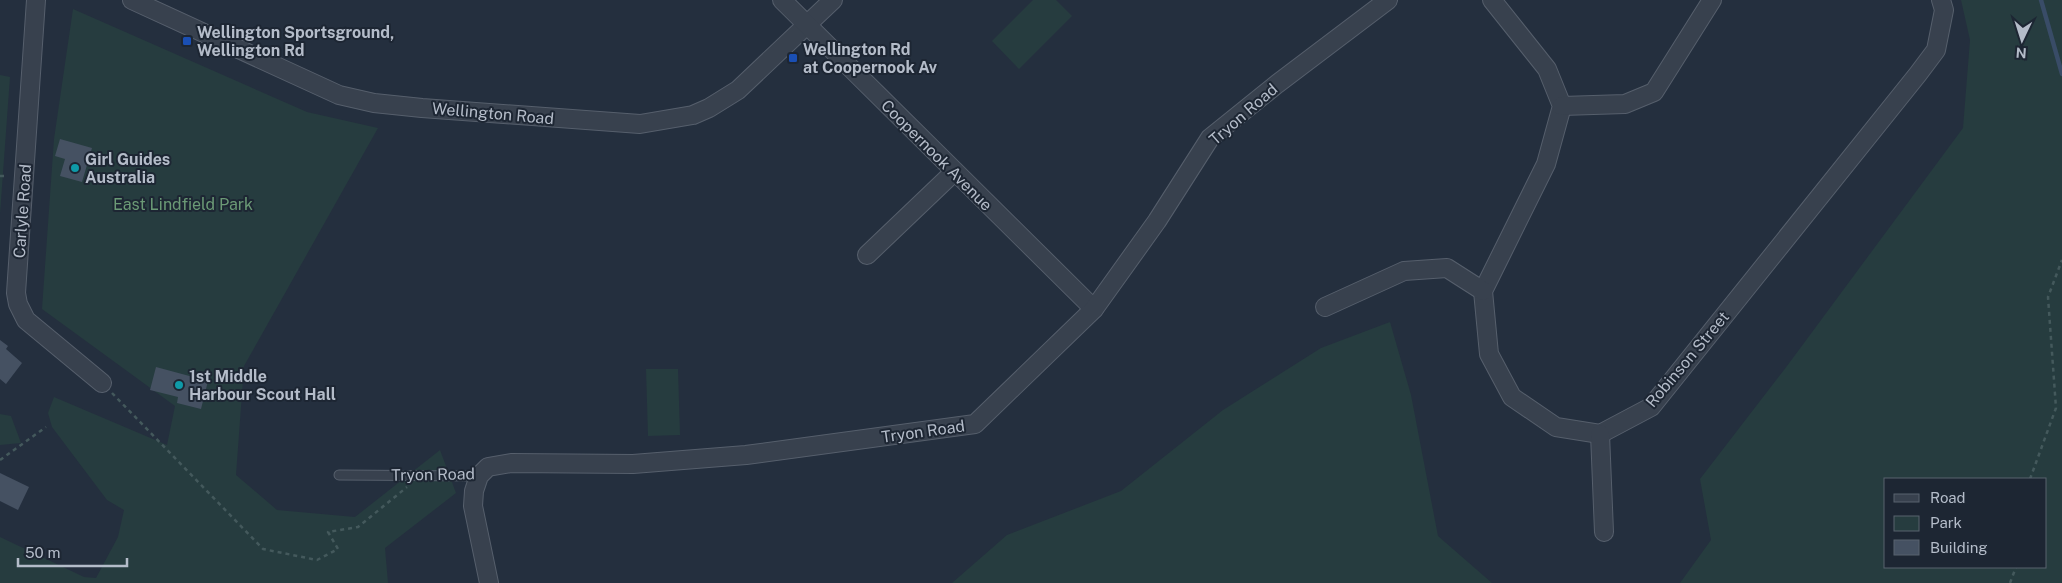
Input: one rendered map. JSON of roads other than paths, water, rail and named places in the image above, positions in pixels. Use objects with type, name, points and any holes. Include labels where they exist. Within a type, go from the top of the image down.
[{"type":"street","name":"Carlyle Road","points":[[36,0],[16,293],[18,304],[26,320],[102,383]]},
{"type":"street","name":"Wellington Road","points":[[132,0],[339,95],[356,100],[432,109],[640,124],[693,115],[724,100],[738,90],[833,0]]},
{"type":"street","name":"Coopernook Avenue","points":[[782,0],[1094,309]]},
{"type":"street","name":"Tryon Road","points":[[479,476],[488,467],[510,463],[632,464],[746,455],[975,424],[1094,309],[1157,221],[1210,138],[1277,84],[1388,0]]},
{"type":"street","points":[[1492,0],[1548,69],[1562,106],[1546,164],[1483,291],[1489,354],[1512,397],[1556,427],[1600,434],[1604,532]]},
{"type":"street","points":[[1562,106],[1625,104],[1654,92],[1712,0]]},
{"type":"street","name":"Robinson Street","points":[[1600,434],[1651,407],[1918,74],[1936,50],[1944,10],[1942,0]]},
{"type":"street","points":[[867,255],[954,172]]},
{"type":"street","points":[[1325,307],[1404,271],[1447,268],[1483,291]]},
{"type":"street","points":[[479,476],[474,491],[473,506],[489,583]]},
{"type":"lane","name":"Tryon Road","points":[[339,475],[479,476]]},
{"type":"waterway","points":[[2041,0],[2062,74]]},
{"type":"place","name":"Wellington Sportsground, Wellington Rd","points":[[187,41]]},
{"type":"place","name":"Wellington Rd at Coopernook Av","points":[[793,58]]},
{"type":"place","name":"Girl Guides Australia","points":[[75,168]]},
{"type":"place","name":"1st Middle Harbour Scout Hall","points":[[179,385]]},
{"type":"park label","name":"East Lindfield Park","points":[[183,204]]}]
